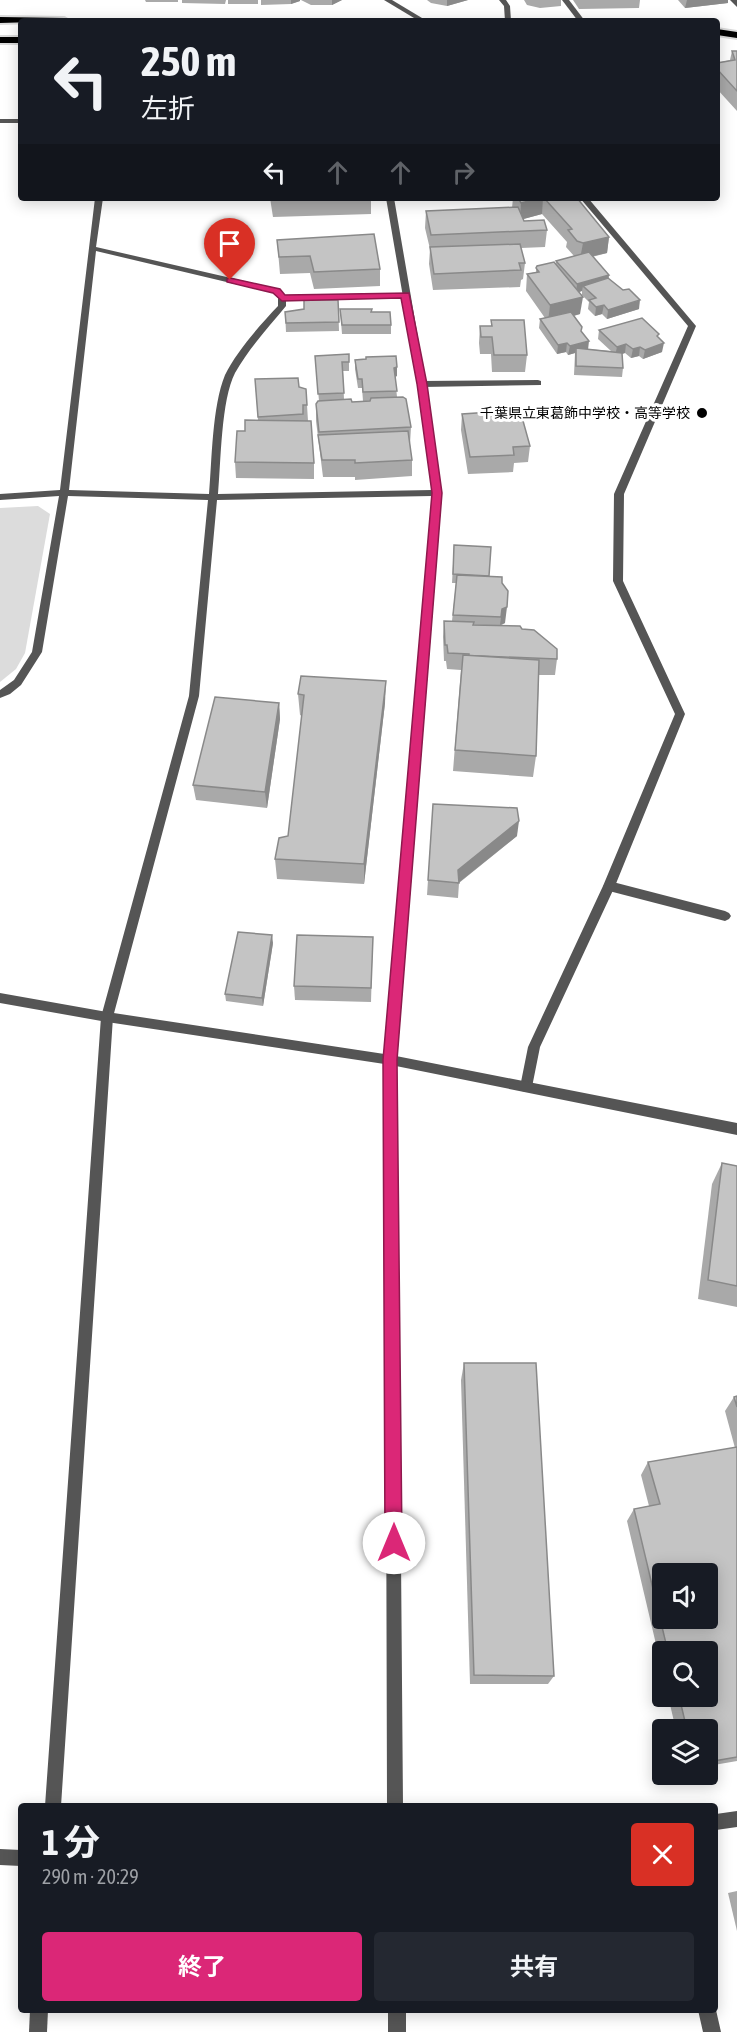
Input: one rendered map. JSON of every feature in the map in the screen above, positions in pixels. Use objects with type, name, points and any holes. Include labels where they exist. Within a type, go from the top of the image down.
[{"type":"highway","points":[[0,20],[18,20]]},
{"type":"highway","points":[[720,33],[737,35]]},
{"type":"highway","points":[[0,40],[18,40]]},
{"type":"street","points":[[387,0],[419,18]]},
{"type":"street","points":[[502,0],[507,6],[508,18]]},
{"type":"street","points":[[565,0],[580,18]]},
{"type":"street","points":[[733,0],[737,5]]},
{"type":"street","points":[[0,121],[18,121]]},
{"type":"street","points":[[0,694],[7,692],[26,672],[36,652],[64,493],[99,201]]},
{"type":"street","points":[[390,201],[422,384],[437,493],[390,1060],[395,1803]]},
{"type":"street","points":[[526,1087],[534,1047],[609,886],[680,714],[618,582],[619,494],[692,326],[587,201]]},
{"type":"street","points":[[54,1803],[107,1017],[194,696],[222,402],[230,375],[259,331],[282,306],[282,298],[276,291],[92,248]]},
{"type":"street","points":[[282,298],[405,295]]},
{"type":"street","points":[[422,384],[538,383]]},
{"type":"street","points":[[0,497],[64,493],[214,497],[437,493]]},
{"type":"street","points":[[609,886],[725,916]]},
{"type":"street","points":[[0,998],[107,1017],[390,1060],[737,1129]]},
{"type":"street","points":[[718,1822],[737,1819]]},
{"type":"street","points":[[0,1857],[18,1858]]},
{"type":"street","points":[[38,2032],[39,2013]]},
{"type":"street","points":[[397,2013],[397,2032]]},
{"type":"street","points":[[708,2013],[712,2032]]},
{"type":"shaded area","points":[[38,506],[50,514],[25,653],[16,669],[0,682],[0,508]]},
{"type":"building","points":[[732,51],[737,51],[737,91],[720,72],[720,62],[735,60]]},
{"type":"building","points":[[547,201],[579,201],[609,237],[583,243],[577,241],[568,230],[572,229]]},
{"type":"building","points":[[518,207],[524,221],[544,220],[547,230],[431,235],[426,211]]},
{"type":"building","points":[[374,234],[380,269],[314,272],[310,256],[279,257],[277,240]]},
{"type":"building","points":[[520,244],[525,263],[519,263],[521,270],[434,274],[430,247]]},
{"type":"building","points":[[589,252],[609,275],[577,284],[556,261]]},
{"type":"building","points":[[554,262],[583,297],[550,305],[527,274],[539,272],[537,266]]},
{"type":"building","points":[[608,278],[623,290],[629,289],[640,300],[608,310],[604,305],[596,307],[589,300],[596,298],[583,286]]},
{"type":"building","points":[[304,300],[338,300],[339,322],[286,323],[285,312],[304,309]]},
{"type":"building","points":[[340,309],[372,309],[371,312],[390,312],[391,325],[342,325]]},
{"type":"building","points":[[571,312],[589,341],[570,346],[567,343],[558,345],[540,319]]},
{"type":"building","points":[[642,318],[659,334],[657,336],[664,343],[645,350],[640,347],[633,349],[626,344],[617,347],[599,330]]},
{"type":"building","points":[[491,320],[524,320],[527,355],[494,355],[492,337],[481,337],[480,326],[492,326]]},
{"type":"building","points":[[576,348],[622,353],[623,368],[576,366]]},
{"type":"building","points":[[349,354],[349,362],[342,362],[344,393],[318,394],[315,356]]},
{"type":"building","points":[[396,356],[397,367],[394,368],[397,391],[363,392],[362,379],[358,379],[355,360],[366,359],[366,357]]},
{"type":"building","points":[[298,378],[299,387],[306,389],[307,405],[303,405],[303,414],[258,417],[255,379]]},
{"type":"building","points":[[403,397],[406,399],[411,427],[319,432],[316,404],[318,401],[351,399],[352,402],[370,401],[371,398]]},
{"type":"building","points":[[520,410],[530,446],[513,447],[514,455],[470,457],[462,414]]},
{"type":"building","points":[[245,420],[311,421],[314,463],[235,462],[237,431],[245,431]]},
{"type":"building","points":[[408,431],[412,460],[355,463],[355,460],[322,460],[318,435]]},
{"type":"building","points":[[454,545],[491,547],[489,576],[453,574]]},
{"type":"building","points":[[457,575],[502,577],[502,583],[508,591],[507,607],[502,609],[501,617],[453,615]]},
{"type":"building","points":[[444,621],[474,622],[473,625],[520,626],[522,629],[534,630],[557,649],[557,659],[469,656],[469,654],[448,653],[447,645],[445,645]]},
{"type":"building","points":[[463,655],[539,660],[536,756],[455,750]]},
{"type":"building","points":[[301,676],[386,681],[364,864],[275,859],[279,838],[288,836],[304,695],[298,694]]},
{"type":"building","points":[[215,697],[279,703],[265,792],[193,785]]},
{"type":"building","points":[[433,804],[517,808],[519,821],[458,870],[459,883],[428,880]]},
{"type":"building","points":[[238,932],[272,935],[262,998],[225,994]]},
{"type":"building","points":[[297,935],[373,937],[371,988],[294,986]]},
{"type":"building","points":[[722,1163],[737,1166],[737,1286],[708,1280]]},
{"type":"building","points":[[464,1363],[536,1363],[554,1676],[474,1675]]},
{"type":"building","points":[[737,1447],[737,1757],[718,1760],[718,1719],[684,1719],[682,1707],[718,1707],[718,1641],[665,1641],[663,1629],[718,1629],[718,1563],[652,1563],[652,1585],[634,1509],[660,1504],[648,1462]]},
{"type":"place","name":"千葉県立東葛飾中学校・高等学校","points":[[702,413]]},
{"type":"route","points":[[230,280],[276,291],[282,298],[405,295],[422,384],[437,493],[390,1060],[394,1543]]}]
